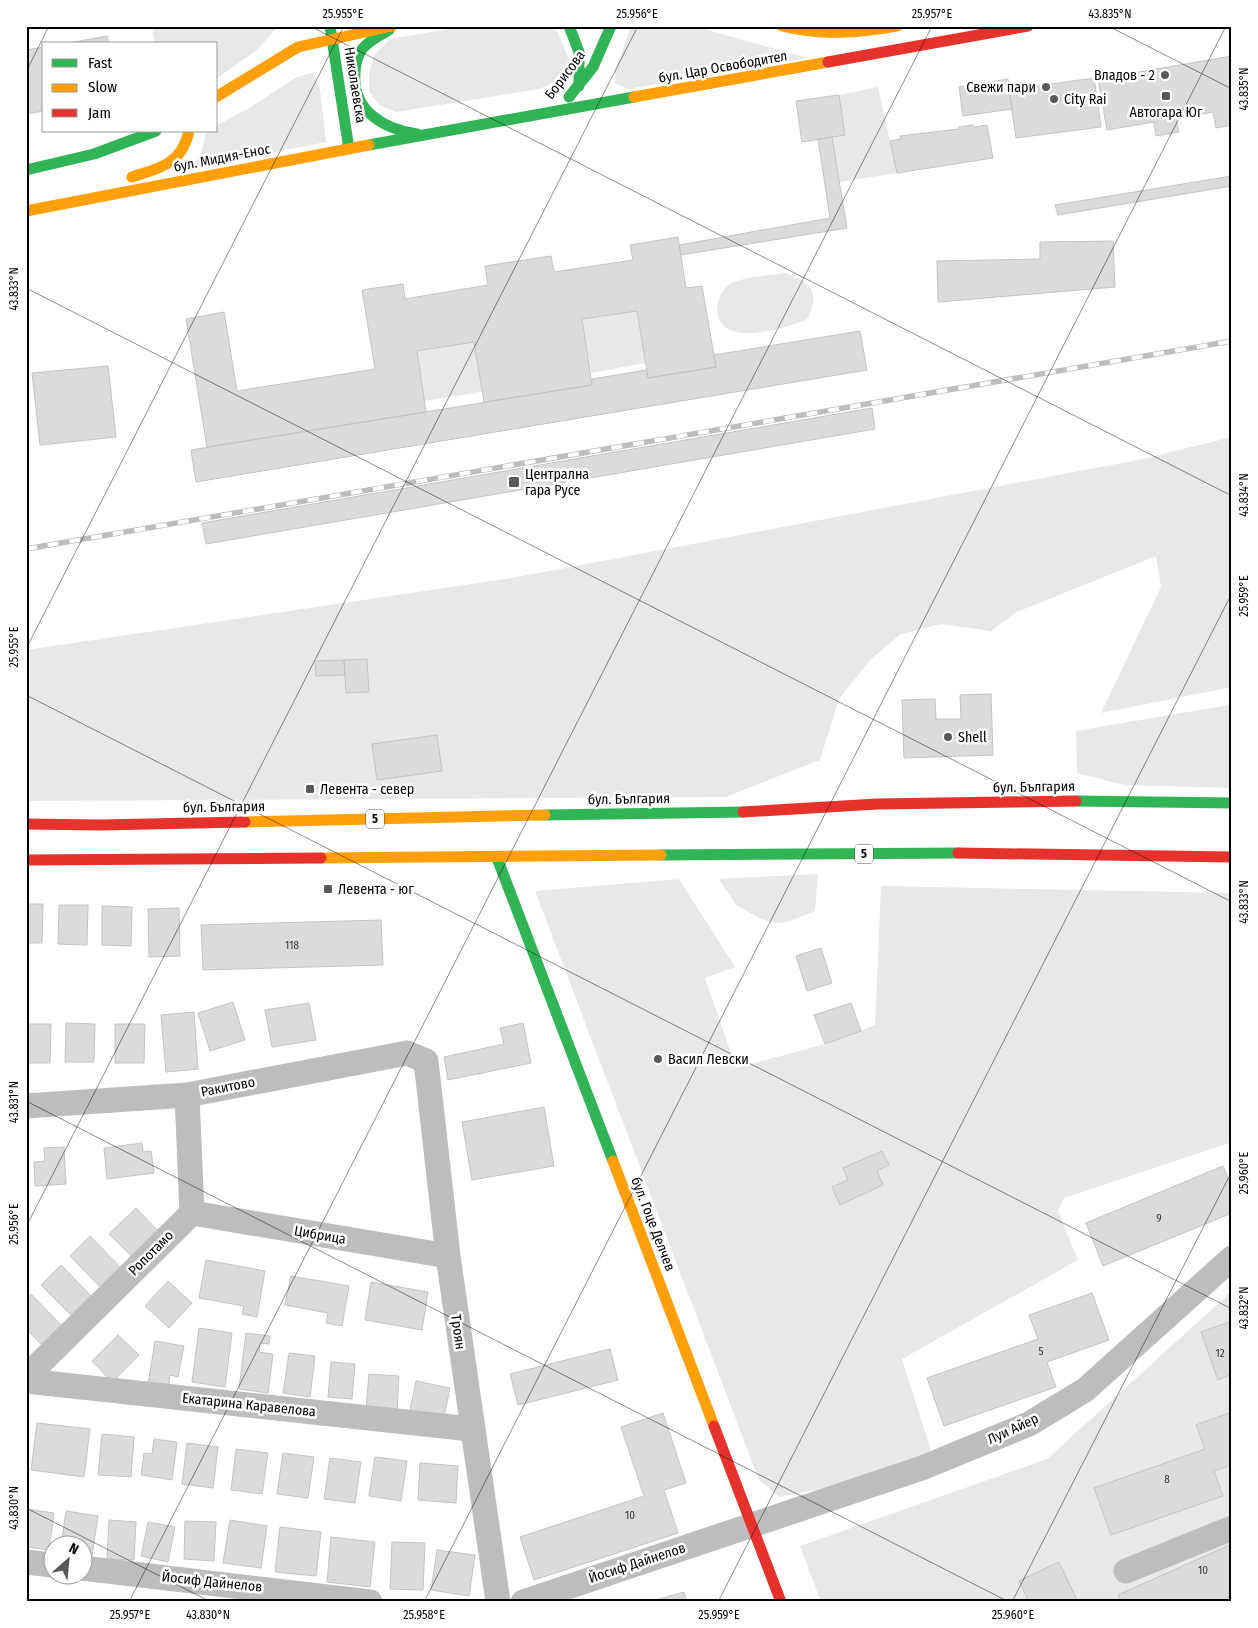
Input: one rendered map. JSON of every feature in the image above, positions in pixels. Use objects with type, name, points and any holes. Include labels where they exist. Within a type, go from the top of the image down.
[{"type":"main road","name":"Николаевска","points":[[330,26],[350,149]]},
{"type":"main road","points":[[218,96],[272,61],[298,47],[393,26]]},
{"type":"main road","points":[[393,26],[364,46],[357,60],[354,76],[356,93],[368,112],[390,129],[424,135]]},
{"type":"main road","points":[[569,26],[579,52],[579,86]]},
{"type":"main road","name":"Борисова","points":[[555,114],[593,66],[611,26]]},
{"type":"main road","name":"бул. Цар Освободител","points":[[782,26],[811,33],[840,35],[897,26]]},
{"type":"main road","name":"бул. Цар Освободител","points":[[424,135],[555,114],[1028,26]]},
{"type":"main road","points":[[26,170],[94,154],[153,132]]},
{"type":"main road","points":[[38,209],[167,165],[185,150],[189,132]]},
{"type":"main road","name":"бул. Мидия-Енос","points":[[26,211],[424,135]]},
{"type":"main road","name":"бул. България","points":[[26,824],[100,825],[724,813],[877,804],[1132,800],[1232,803]]},
{"type":"main road","name":"5","points":[[26,860],[90,858],[497,858],[986,853],[1232,858]]},
{"type":"main road","name":"бул. Гоце Делчев","points":[[497,858],[781,1602]]},
{"type":"street","name":"Ракитово","points":[[26,1106],[187,1095],[407,1053],[426,1062]]},
{"type":"street","name":"Троян","points":[[426,1062],[448,1256],[471,1429],[498,1602]]},
{"type":"street","points":[[187,1095],[192,1213]]},
{"type":"street","name":"Цибрица","points":[[192,1213],[448,1256]]},
{"type":"street","name":"Ропотамо","points":[[26,1377],[192,1213]]},
{"type":"street","name":"Луи Айер","points":[[752,1526],[922,1468],[1029,1424],[1086,1390],[1232,1258]]},
{"type":"street","name":"Екатарина Каравелова","points":[[26,1381],[471,1429]]},
{"type":"street","name":"Йосиф Дайнелов","points":[[523,1602],[752,1526]]},
{"type":"street","points":[[1126,1571],[1232,1528]]},
{"type":"street","points":[[26,1562],[42,1564]]},
{"type":"street","name":"Йосиф Дайнелов","points":[[92,1569],[370,1602]]},
{"type":"shaded area","points":[[152,26],[278,26],[257,50],[218,78],[218,42],[155,42]]},
{"type":"shaded area","points":[[467,26],[551,26],[557,31],[569,59],[565,70],[562,75],[550,84],[539,89],[396,112],[379,105],[369,91],[369,72],[375,54],[390,39]]},
{"type":"shaded area","points":[[631,26],[693,26],[808,58],[628,89],[615,83],[615,71]]},
{"type":"shaded area","points":[[313,72],[320,89],[326,142],[192,168],[202,151],[206,132],[218,132],[218,125],[251,107],[295,78]]},
{"type":"shaded area","points":[[878,87],[897,173],[840,182],[832,137],[845,135],[839,95]]},
{"type":"shaded area","points":[[784,273],[801,280],[811,289],[813,302],[807,319],[790,326],[756,333],[736,332],[722,324],[717,311],[718,304],[723,291],[728,286],[746,278]]},
{"type":"shaded area","points":[[637,311],[645,363],[591,373],[582,319]]},
{"type":"shaded area","points":[[474,342],[482,392],[424,401],[416,352]]},
{"type":"shaded area","points":[[1232,437],[1232,687],[1101,713],[1161,587],[1156,556],[1015,613],[991,631],[941,624],[901,634],[871,659],[839,699],[820,760],[726,797],[26,801],[26,650],[512,578],[1138,460]]},
{"type":"shaded area","points":[[1232,706],[1232,788],[1124,785],[1077,773],[1076,731]]},
{"type":"shaded area","points":[[818,874],[815,911],[788,922],[774,923],[761,919],[736,905],[719,879]]},
{"type":"shaded area","points":[[679,879],[735,967],[705,978],[736,1068],[825,1044],[875,1025],[881,886],[1232,893],[1232,1142],[1064,1198],[1058,1211],[1078,1260],[902,1359],[932,1454],[816,1490],[779,1497],[759,1480],[535,891]]},
{"type":"shaded area","points":[[1232,1291],[1232,1602],[821,1602],[800,1546],[1047,1459]]},
{"type":"building","points":[[107,36],[108,42],[74,42]]},
{"type":"building","points":[[42,47],[42,111],[26,114],[26,50]]},
{"type":"building","name":"Автогара Юг","points":[[1232,56],[1232,125],[1216,128],[1213,112],[1176,119],[1179,132],[1156,136],[1154,122],[1107,130],[1098,79]]},
{"type":"building","name":"City Rai","points":[[1094,78],[1101,127],[1016,138],[1009,90]]},
{"type":"building","points":[[1008,79],[1012,109],[963,116],[959,87]]},
{"type":"building","points":[[839,95],[845,135],[802,142],[796,101]]},
{"type":"building","points":[[973,125],[974,127],[987,125],[993,158],[897,173],[890,141],[901,139],[900,136],[959,129],[959,127]]},
{"type":"building","points":[[832,137],[847,228],[681,255],[679,245],[830,218],[818,139]]},
{"type":"building","points":[[1232,176],[1232,186],[1058,215],[1055,205]]},
{"type":"building","points":[[678,237],[686,288],[702,286],[716,367],[648,378],[637,311],[582,319],[592,385],[484,402],[474,342],[417,351],[426,412],[207,447],[186,319],[224,312],[237,391],[375,369],[362,290],[403,284],[405,299],[488,285],[485,266],[551,256],[554,272],[633,260],[630,245]]},
{"type":"building","points":[[1113,241],[1115,287],[938,302],[937,261],[1040,259],[1040,242]]},
{"type":"building","points":[[860,331],[867,370],[196,482],[191,450],[592,385],[592,379],[646,370],[648,378],[716,367],[714,355]]},
{"type":"building","points":[[108,366],[116,437],[40,445],[32,373]]},
{"type":"building","points":[[872,408],[875,429],[206,544],[202,523]]},
{"type":"building","points":[[367,659],[369,692],[346,693],[344,660]]},
{"type":"building","points":[[344,660],[345,675],[316,676],[315,661]]},
{"type":"building","name":"Shell","points":[[991,694],[993,755],[904,758],[902,700],[935,699],[936,719],[961,719],[960,695]]},
{"type":"building","points":[[437,735],[442,771],[377,780],[372,744]]},
{"type":"building","points":[[26,904],[43,904],[42,943],[26,943]]},
{"type":"building","points":[[59,905],[88,905],[87,945],[58,944]]},
{"type":"building","points":[[102,906],[132,907],[131,946],[102,945]]},
{"type":"building","points":[[179,908],[180,956],[149,957],[148,909]]},
{"type":"building","points":[[381,920],[383,965],[203,970],[201,925]]},
{"type":"building","points":[[821,948],[832,983],[807,991],[796,956]]},
{"type":"building","points":[[233,1002],[245,1040],[210,1051],[198,1013]]},
{"type":"building","points":[[309,1003],[316,1040],[272,1047],[265,1010]]},
{"type":"building","points":[[851,1003],[861,1031],[825,1044],[814,1015]]},
{"type":"building","points":[[194,1012],[198,1069],[166,1072],[161,1015]]},
{"type":"building","points":[[66,1023],[95,1024],[94,1062],[65,1062]]},
{"type":"building","points":[[523,1023],[531,1063],[448,1080],[444,1057],[504,1044],[500,1028]]},
{"type":"building","points":[[26,1024],[51,1024],[50,1063],[26,1063]]},
{"type":"building","points":[[115,1024],[145,1024],[144,1063],[115,1063]]},
{"type":"building","points":[[544,1107],[554,1166],[472,1180],[462,1122]]},
{"type":"building","points":[[142,1143],[143,1152],[151,1151],[154,1173],[107,1179],[104,1148]]},
{"type":"building","points":[[64,1147],[66,1184],[35,1186],[34,1162],[45,1161],[44,1148]]},
{"type":"building","points":[[882,1151],[889,1165],[877,1171],[883,1185],[840,1205],[832,1187],[848,1180],[843,1168]]},
{"type":"building","points":[[1223,1166],[1232,1187],[1232,1213],[1103,1266],[1086,1223]]},
{"type":"building","points":[[136,1208],[161,1234],[135,1260],[109,1234]]},
{"type":"building","points":[[90,1236],[125,1272],[105,1292],[70,1256]]},
{"type":"building","points":[[206,1260],[265,1271],[257,1317],[242,1314],[244,1306],[199,1298]]},
{"type":"building","points":[[61,1265],[96,1301],[77,1321],[41,1285]]},
{"type":"building","points":[[291,1276],[349,1286],[342,1326],[326,1323],[328,1313],[285,1305]]},
{"type":"building","points":[[168,1281],[192,1303],[169,1328],[145,1306]]},
{"type":"building","points":[[371,1282],[428,1292],[422,1330],[365,1320]]},
{"type":"building","points":[[1092,1293],[1109,1340],[1047,1362],[1056,1387],[944,1426],[927,1378],[1038,1339],[1029,1315]]},
{"type":"building","points":[[31,1294],[66,1330],[46,1349],[26,1329],[26,1298]]},
{"type":"building","points":[[1232,1321],[1232,1374],[1218,1380],[1201,1332]]},
{"type":"building","points":[[199,1328],[232,1333],[225,1387],[192,1382]]},
{"type":"building","points":[[246,1333],[270,1336],[269,1344],[260,1343],[259,1352],[273,1354],[268,1393],[239,1389]]},
{"type":"building","points":[[118,1335],[139,1355],[112,1382],[92,1361]]},
{"type":"building","points":[[155,1341],[184,1346],[178,1377],[170,1375],[168,1389],[148,1385]]},
{"type":"building","points":[[610,1349],[618,1380],[518,1405],[510,1374]]},
{"type":"building","points":[[289,1353],[315,1356],[310,1397],[283,1393]]},
{"type":"building","points":[[331,1362],[355,1364],[352,1399],[328,1397]]},
{"type":"building","points":[[369,1374],[399,1376],[397,1411],[366,1409]]},
{"type":"building","points":[[416,1381],[450,1388],[443,1422],[409,1415]]},
{"type":"building","points":[[1232,1412],[1232,1465],[1214,1471],[1223,1496],[1111,1535],[1094,1488],[1205,1449],[1196,1425]]},
{"type":"building","points":[[663,1413],[686,1483],[664,1490],[678,1533],[534,1580],[520,1537],[644,1496],[621,1427]]},
{"type":"building","points":[[37,1423],[90,1429],[84,1477],[31,1470]]},
{"type":"building","points":[[102,1434],[134,1437],[131,1477],[98,1475]]},
{"type":"building","points":[[154,1439],[177,1442],[172,1480],[141,1475],[144,1453],[152,1454]]},
{"type":"building","points":[[187,1443],[218,1447],[213,1488],[182,1484]]},
{"type":"building","points":[[236,1449],[268,1453],[262,1494],[231,1490]]},
{"type":"building","points":[[283,1453],[314,1457],[308,1498],[277,1494]]},
{"type":"building","points":[[375,1457],[407,1461],[401,1501],[369,1496]]},
{"type":"building","points":[[330,1458],[361,1462],[355,1503],[324,1499]]},
{"type":"building","points":[[420,1463],[458,1466],[456,1503],[418,1500]]},
{"type":"building","points":[[26,1509],[54,1513],[51,1536],[42,1536],[42,1549],[26,1547]]},
{"type":"building","points":[[66,1511],[98,1516],[92,1556],[92,1536],[62,1536]]},
{"type":"building","points":[[109,1520],[136,1522],[134,1560],[107,1559]]},
{"type":"building","points":[[230,1520],[267,1526],[261,1568],[223,1563]]},
{"type":"building","points":[[185,1521],[216,1522],[214,1561],[184,1559]]},
{"type":"building","points":[[148,1522],[175,1527],[168,1562],[141,1556]]},
{"type":"building","points":[[280,1527],[321,1532],[316,1576],[275,1572]]},
{"type":"building","points":[[331,1537],[375,1542],[370,1587],[327,1582]]},
{"type":"building","points":[[392,1542],[425,1543],[423,1590],[390,1589]]},
{"type":"building","points":[[1232,1544],[1232,1596],[1218,1602],[1121,1602],[1118,1595]]},
{"type":"building","points":[[437,1550],[475,1555],[469,1596],[431,1590]]},
{"type":"building","points":[[1059,1562],[1078,1602],[1029,1602],[1019,1581]]},
{"type":"building","points":[[684,1592],[687,1602],[648,1602]]},
{"type":"railway","points":[[26,549],[1232,341]]},
{"type":"traffic: fast","points":[[330,26],[349,149]]},
{"type":"traffic: fast","points":[[569,26],[579,52],[579,86]]},
{"type":"traffic: fast","points":[[569,97],[593,67],[611,26]]},
{"type":"traffic: fast","points":[[389,30],[372,40],[361,50],[356,67],[355,86],[359,98],[372,116],[393,128],[417,134]]},
{"type":"traffic: fast","points":[[369,145],[634,97]]},
{"type":"traffic: fast","points":[[26,170],[94,154],[153,132]]},
{"type":"traffic: fast","points":[[1076,801],[1232,803]]},
{"type":"traffic: fast","points":[[545,815],[743,812]]},
{"type":"traffic: fast","points":[[661,855],[958,853]]},
{"type":"traffic: fast","points":[[497,858],[613,1161]]},
{"type":"traffic: slow","points":[[218,96],[298,47],[392,26]]},
{"type":"traffic: slow","points":[[782,26],[825,32],[868,30],[897,26]]},
{"type":"traffic: slow","points":[[634,97],[828,62]]},
{"type":"traffic: slow","points":[[132,177],[152,171],[175,158],[186,142],[189,132]]},
{"type":"traffic: slow","points":[[26,211],[369,145]]},
{"type":"traffic: slow","points":[[245,822],[545,815]]},
{"type":"traffic: slow","points":[[321,858],[661,855]]},
{"type":"traffic: slow","points":[[613,1161],[714,1426]]},
{"type":"traffic: jam","points":[[828,62],[1028,26]]},
{"type":"traffic: jam","points":[[743,812],[877,804],[1076,801]]},
{"type":"traffic: jam","points":[[26,824],[100,825],[245,822]]},
{"type":"traffic: jam","points":[[958,853],[1232,857]]},
{"type":"traffic: jam","points":[[26,860],[321,858]]},
{"type":"traffic: jam","points":[[714,1426],[781,1602]]},
{"type":"place","name":"Владов - 2","points":[[1165,75]]},
{"type":"place","name":"Свежи пари","points":[[1046,87]]},
{"type":"place","name":"Автогара Юг","points":[[1166,96]]},
{"type":"place","name":"City Rai","points":[[1054,99]]},
{"type":"place","name":"Централна гара Русе","points":[[514,482]]},
{"type":"place","name":"Shell","points":[[948,737]]},
{"type":"place","name":"Левента - север","points":[[310,789]]},
{"type":"place","name":"Левента - юг","points":[[328,889]]},
{"type":"place","name":"Васил Левски","points":[[658,1059]]}]
